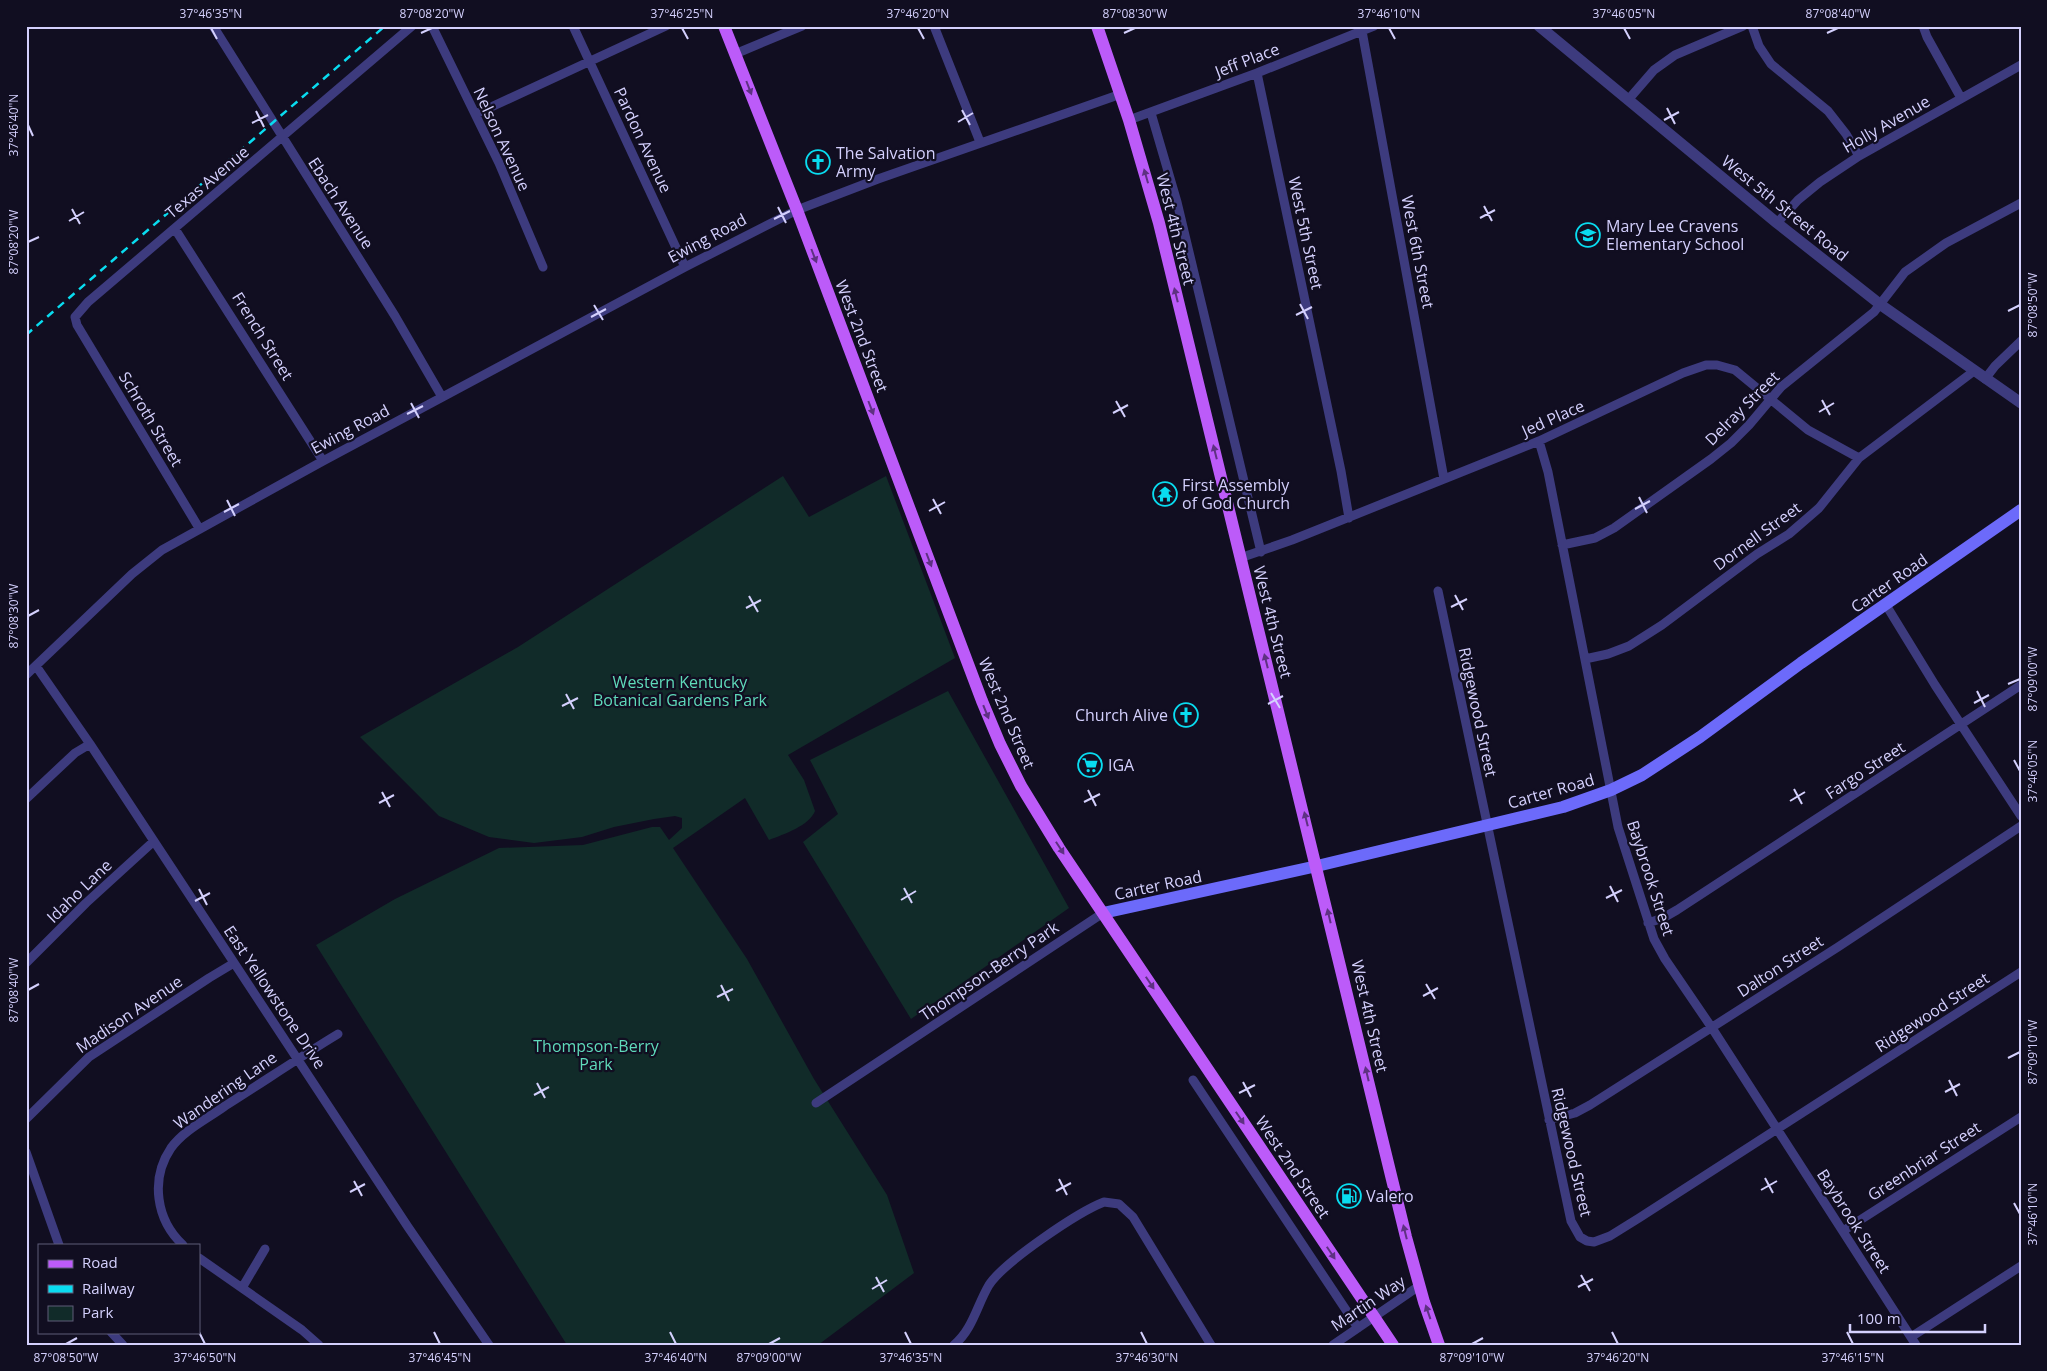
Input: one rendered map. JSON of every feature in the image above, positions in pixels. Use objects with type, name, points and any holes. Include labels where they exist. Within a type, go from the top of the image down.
[{"type":"main road","name":"West 2nd Street","points":[[724,26],[1000,744],[1029,800],[1392,1345]]},
{"type":"main road","name":"West 4th Street","points":[[1097,26],[1121,94],[1159,223],[1419,1286],[1439,1345]]},
{"type":"main road","name":"Carter Road","points":[[1103,913],[1317,866],[1564,808],[1611,790],[1642,775],[1700,737],[1801,663],[2021,510]]},
{"type":"street","name":"Texas Avenue","points":[[77,325],[75,317],[88,302],[412,26]]},
{"type":"street","name":"Nelson Avenue","points":[[432,26],[499,163],[543,267]]},
{"type":"street","name":"Pardon Avenue","points":[[573,26],[685,267]]},
{"type":"street","points":[[476,114],[666,26]]},
{"type":"street","points":[[735,54],[802,26]]},
{"type":"street","points":[[934,26],[980,142]]},
{"type":"street","name":"Jeff Place","points":[[1129,120],[1257,73],[1374,26]]},
{"type":"street","name":"West 5th Street Road","points":[[1539,26],[1777,223],[1882,305],[2021,403]]},
{"type":"street","points":[[1628,100],[1654,70],[1674,55],[1743,26]]},
{"type":"street","points":[[1752,26],[1759,46],[1768,60],[1828,112],[1846,134],[1859,156]]},
{"type":"street","points":[[1923,26],[1927,37],[1961,98]]},
{"type":"street","name":"Ebach Avenue","points":[[214,27],[395,316],[442,397]]},
{"type":"street","name":"West 6th Street","points":[[1362,31],[1444,479]]},
{"type":"street","name":"Holly Avenue","points":[[1777,223],[1820,182],[1859,156],[2021,65]]},
{"type":"street","name":"West 5th Street","points":[[1257,73],[1341,471],[1349,518]]},
{"type":"street","name":"Ewing Road","points":[[26,675],[152,556],[199,528],[685,267],[796,210],[980,142],[1121,94]]},
{"type":"street","name":"West 4th Street","points":[[1151,112],[1177,202],[1262,552]]},
{"type":"street","name":"Delray Street","points":[[1562,545],[1595,538],[1614,528],[1731,443],[1749,426],[1769,399],[1781,387],[1882,305],[1892,287],[1905,272],[1924,257],[2021,203]]},
{"type":"street","name":"French Street","points":[[175,229],[323,461]]},
{"type":"street","name":"Schroth Street","points":[[77,325],[199,528]]},
{"type":"street","points":[[1985,378],[2021,341]]},
{"type":"street","name":"Jed Place","points":[[1240,558],[1262,552],[1349,518],[1539,441],[1683,373],[1706,365],[1717,365],[1735,370],[1808,430],[1859,458]]},
{"type":"street","name":"Dornell Street","points":[[1585,659],[1608,654],[1629,646],[1789,534],[1819,508],[1859,458],[1974,371]]},
{"type":"street","name":"Baybrook Street","points":[[1539,441],[1548,472],[1618,827],[1648,923],[1665,959],[1712,1028],[1914,1341]]},
{"type":"street","name":"Ridgewood Street","points":[[1438,591],[1571,1221],[1580,1237],[1594,1242],[1610,1236],[1778,1130],[2021,972]]},
{"type":"street","points":[[1886,605],[2021,816]]},
{"type":"street","name":"East Yellowstone Drive","points":[[36,666],[154,840],[408,1227],[489,1345]]},
{"type":"street","name":"Fargo Street","points":[[1648,923],[1663,918],[1677,910],[2021,685]]},
{"type":"street","points":[[26,799],[75,753],[90,744]]},
{"type":"street","name":"Dalton Street","points":[[1549,1120],[1574,1113],[1590,1105],[1712,1028],[2021,826]]},
{"type":"street","name":"Idaho Lane","points":[[26,963],[86,903],[154,840]]},
{"type":"street","name":"Thompson-Berry Park","points":[[816,1103],[1103,913]]},
{"type":"street","name":"Madison Avenue","points":[[26,1119],[89,1057],[234,963]]},
{"type":"street","name":"Wandering Lane","points":[[182,1244],[168,1228],[163,1217],[159,1199],[161,1169],[172,1148],[188,1131],[298,1058],[338,1034]]},
{"type":"street","points":[[1193,1080],[1358,1328]]},
{"type":"street","points":[[1214,1110],[1229,1101]]},
{"type":"street","name":"Greenbriar Street","points":[[1843,1231],[2021,1116]]},
{"type":"street","points":[[26,1152],[59,1244]]},
{"type":"street","points":[[954,1345],[968,1330],[989,1286],[1005,1267],[1038,1242],[1104,1202],[1119,1204],[1132,1217],[1210,1345]]},
{"type":"street","points":[[242,1288],[265,1249]]},
{"type":"street","points":[[200,1259],[319,1345]]},
{"type":"street","points":[[1914,1341],[2021,1266]]},
{"type":"street","name":"Martin Way","points":[[1332,1345],[1419,1286]]},
{"type":"street","points":[[114,1334],[123,1345]]},
{"type":"green space","name":"Thompson-Berry Park","points":[[783,476],[809,517],[886,476],[955,658],[788,755],[804,780],[815,811],[802,825],[769,840],[745,798],[673,848],[747,959],[814,1079],[887,1195],[914,1273],[818,1345],[567,1345],[316,945],[395,899],[499,848],[583,845],[652,827],[660,827],[669,840],[682,828],[682,818],[675,816],[654,819],[614,827],[582,837],[534,843],[489,837],[439,816],[360,737],[518,647]]},
{"type":"green space","points":[[948,691],[1069,908],[911,1019],[803,842],[838,814],[810,760]]},
{"type":"railway","points":[[26,335],[385,26]]},
{"type":"place","name":"The Salvation Army","points":[[818,162]]},
{"type":"place","name":"Mary Lee Cravens Elementary School","points":[[1588,235]]},
{"type":"place","name":"First Assembly of God Church","points":[[1165,494]]},
{"type":"place","name":"Church Alive","points":[[1186,715]]},
{"type":"place","name":"IGA","points":[[1090,765]]},
{"type":"place","name":"Valero","points":[[1349,1196]]},
{"type":"park label","name":"Western Kentucky Botanical Gardens Park","points":[[680,691]]}]
